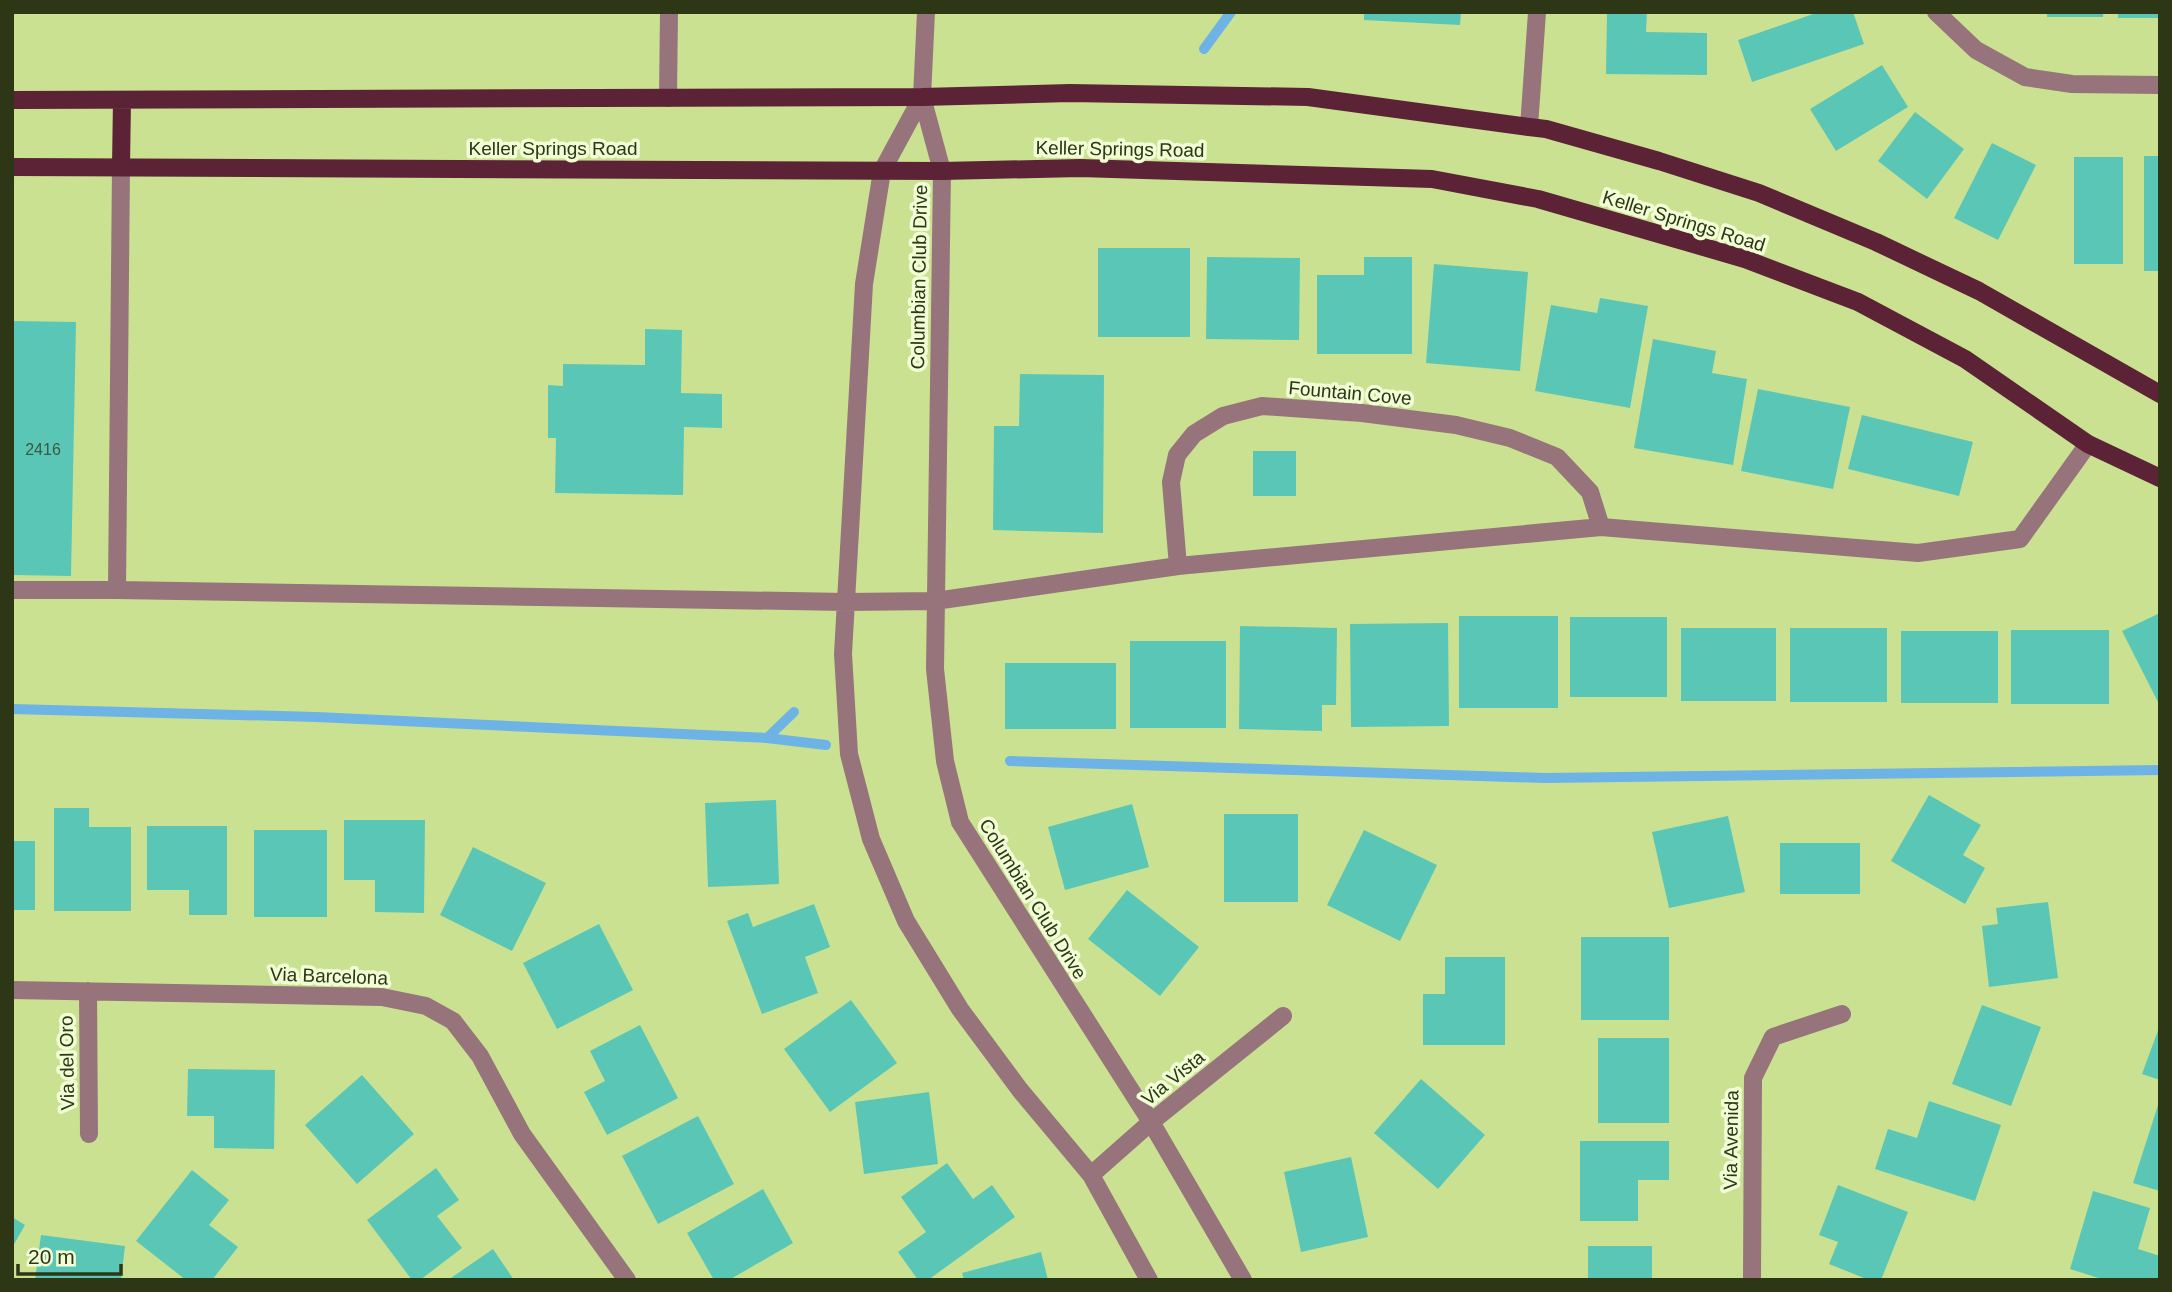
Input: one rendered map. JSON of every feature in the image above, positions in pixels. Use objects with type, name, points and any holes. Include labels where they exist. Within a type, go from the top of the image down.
[{"type":"main road","points":[[12,100],[922,97],[1070,93],[1308,97],[1546,129],[1759,193],[1876,242],[1979,291],[2160,394]]},
{"type":"main road","points":[[121,167],[122,100]]},
{"type":"main road","name":"Keller Springs Road","points":[[12,167],[882,171],[1080,168],[1432,179],[1538,199],[1745,259],[1858,302],[1965,359],[2088,444],[2160,478]]},
{"type":"street","points":[[668,98],[669,12]]},
{"type":"street","points":[[926,12],[922,97],[882,171],[864,284],[843,654],[849,754],[871,839],[906,920],[960,1009],[1020,1090],[1091,1175],[1149,1280]]},
{"type":"street","points":[[1529,127],[1537,12]]},
{"type":"street","points":[[1936,12],[1976,51],[2025,77],[2072,84],[2160,85]]},
{"type":"street","name":"Columbian Club Drive","points":[[922,97],[942,171],[935,669],[945,761],[960,822],[1151,1122],[1243,1280]]},
{"type":"street","points":[[117,590],[121,167]]},
{"type":"street","name":"Fountain Cove","points":[[1178,566],[1171,482],[1177,456],[1194,434],[1223,416],[1262,406],[1402,418],[1456,425],[1510,438],[1557,457],[1590,492],[1601,527]]},
{"type":"street","points":[[12,590],[846,603],[935,601],[1178,566],[1601,527],[1918,553],[2020,539],[2088,444]]},
{"type":"street","name":"Via Barcelona","points":[[12,990],[382,997],[426,1006],[453,1021],[480,1056],[522,1134],[627,1280]]},
{"type":"street","name":"Via del Oro","points":[[88,991],[89,1134]]},
{"type":"street","name":"Via Avenida","points":[[1752,1280],[1753,1078],[1773,1037],[1842,1014]]},
{"type":"street","name":"Via Vista","points":[[1091,1175],[1151,1122],[1283,1016]]},
{"type":"building","points":[[1364,12],[1461,12],[1460,25],[1364,20]]},
{"type":"building","points":[[1607,12],[1647,12],[1646,32],[1707,33],[1707,75],[1606,74]]},
{"type":"building","points":[[1819,12],[1853,12],[1864,44],[1752,82],[1738,40]]},
{"type":"building","points":[[2047,12],[2103,12],[2103,17],[2047,17]]},
{"type":"building","points":[[2118,12],[2160,12],[2160,18],[2118,18]]},
{"type":"building","points":[[1882,65],[1908,107],[1836,151],[1810,109]]},
{"type":"building","points":[[1915,112],[1964,149],[1927,199],[1878,161]]},
{"type":"building","points":[[1992,143],[2036,165],[1998,240],[1954,218]]},
{"type":"building","points":[[2144,156],[2160,156],[2160,271],[2144,271]]},
{"type":"building","points":[[2074,157],[2123,157],[2123,264],[2074,264]]},
{"type":"building","points":[[1098,248],[1190,248],[1190,337],[1098,337]]},
{"type":"building","points":[[1207,257],[1300,258],[1299,340],[1206,339]]},
{"type":"building","points":[[1364,257],[1412,257],[1412,354],[1317,354],[1317,275],[1364,275]]},
{"type":"building","points":[[1434,264],[1528,272],[1520,371],[1426,363]]},
{"type":"building","points":[[1600,298],[1648,306],[1630,408],[1535,391],[1551,305],[1597,313]]},
{"type":"building","points":[[12,321],[76,322],[71,576],[12,575]]},
{"type":"building","points":[[645,329],[682,330],[681,393],[722,394],[722,428],[684,427],[683,495],[555,493],[556,438],[548,438],[548,385],[563,386],[563,364],[645,365]]},
{"type":"building","points":[[1653,339],[1716,351],[1712,373],[1747,379],[1733,465],[1634,448]]},
{"type":"building","points":[[1020,374],[1104,375],[1103,533],[993,530],[994,426],[1019,426]]},
{"type":"building","points":[[1758,389],[1850,407],[1833,489],[1741,471]]},
{"type":"building","points":[[1862,415],[1973,442],[1959,496],[1848,469]]},
{"type":"building","points":[[1253,451],[1296,451],[1296,496],[1253,496]]},
{"type":"building","points":[[2160,613],[2160,706],[2122,631]]},
{"type":"building","points":[[1459,616],[1558,616],[1558,708],[1459,708]]},
{"type":"building","points":[[1570,617],[1667,617],[1667,697],[1570,697]]},
{"type":"building","points":[[1448,623],[1449,726],[1351,727],[1350,624]]},
{"type":"building","points":[[1240,626],[1337,628],[1336,705],[1322,705],[1322,731],[1239,729]]},
{"type":"building","points":[[1681,628],[1776,628],[1776,701],[1681,701]]},
{"type":"building","points":[[1790,628],[1887,628],[1887,702],[1790,702]]},
{"type":"building","points":[[2011,630],[2109,630],[2109,704],[2011,704]]},
{"type":"building","points":[[1901,631],[1998,631],[1998,703],[1901,703]]},
{"type":"building","points":[[1130,641],[1226,641],[1226,728],[1130,728]]},
{"type":"building","points":[[1005,663],[1116,663],[1116,729],[1005,729]]},
{"type":"building","points":[[1929,795],[1981,825],[1963,855],[1985,868],[1965,904],[1891,861]]},
{"type":"building","points":[[776,800],[779,884],[708,887],[705,803]]},
{"type":"building","points":[[1132,804],[1149,867],[1065,890],[1048,827]]},
{"type":"building","points":[[54,808],[89,808],[89,827],[131,827],[131,911],[54,911]]},
{"type":"building","points":[[1224,814],[1298,814],[1298,902],[1224,902]]},
{"type":"building","points":[[1728,816],[1745,892],[1669,908],[1652,832]]},
{"type":"building","points":[[344,820],[425,820],[424,913],[375,912],[375,880],[344,880]]},
{"type":"building","points":[[147,826],[227,826],[227,915],[189,915],[189,890],[147,890]]},
{"type":"building","points":[[254,830],[327,830],[327,917],[254,917]]},
{"type":"building","points":[[1364,830],[1437,865],[1400,941],[1327,905]]},
{"type":"building","points":[[12,841],[35,841],[35,910],[12,910]]},
{"type":"building","points":[[1780,843],[1860,843],[1860,894],[1780,894]]},
{"type":"building","points":[[473,847],[546,883],[512,951],[440,915]]},
{"type":"building","points":[[1127,890],[1199,947],[1160,996],[1088,939]]},
{"type":"building","points":[[2048,902],[2058,978],[1989,987],[1982,926],[1998,924],[1996,908]]},
{"type":"building","points":[[814,904],[830,947],[805,957],[818,993],[762,1014],[727,921],[748,913],[753,927]]},
{"type":"building","points":[[599,924],[633,990],[557,1029],[523,963]]},
{"type":"building","points":[[1581,937],[1669,937],[1669,1020],[1581,1020]]},
{"type":"building","points":[[1445,957],[1505,957],[1505,1045],[1423,1045],[1423,994],[1445,994]]},
{"type":"building","points":[[851,1000],[897,1063],[830,1112],[784,1049]]},
{"type":"building","points":[[1982,1005],[2041,1027],[2011,1106],[1952,1084]]},
{"type":"building","points":[[640,1025],[678,1098],[607,1135],[584,1092],[605,1081],[590,1051]]},
{"type":"building","points":[[2160,1025],[2160,1080],[2142,1074]]},
{"type":"building","points":[[1598,1038],[1669,1038],[1669,1123],[1598,1123]]},
{"type":"building","points":[[188,1069],[275,1070],[274,1149],[214,1148],[214,1116],[187,1116]]},
{"type":"building","points":[[362,1075],[414,1134],[357,1184],[305,1125]]},
{"type":"building","points":[[1421,1079],[1485,1135],[1438,1189],[1374,1133]]},
{"type":"building","points":[[929,1092],[938,1164],[864,1174],[855,1102]]},
{"type":"building","points":[[1929,1101],[2001,1125],[1975,1201],[1875,1169],[1888,1129],[1917,1138]]},
{"type":"building","points":[[2160,1102],[2160,1191],[2133,1183]]},
{"type":"building","points":[[698,1116],[734,1184],[658,1224],[622,1156]]},
{"type":"building","points":[[1580,1141],[1669,1141],[1669,1180],[1638,1180],[1638,1221],[1580,1221]]},
{"type":"building","points":[[1351,1157],[1368,1237],[1301,1252],[1284,1172]]},
{"type":"building","points":[[947,1163],[973,1199],[992,1185],[1015,1217],[928,1280],[918,1280],[898,1252],[926,1232],[901,1197]]},
{"type":"building","points":[[436,1168],[459,1200],[437,1216],[462,1248],[420,1280],[412,1280],[367,1220]]},
{"type":"building","points":[[192,1170],[229,1200],[209,1225],[238,1247],[212,1280],[186,1280],[136,1241]]},
{"type":"building","points":[[1838,1185],[1908,1212],[1881,1280],[1869,1280],[1829,1264],[1838,1242],[1819,1235]]},
{"type":"building","points":[[763,1189],[793,1243],[729,1280],[714,1280],[687,1233]]},
{"type":"building","points":[[2093,1191],[2150,1208],[2138,1249],[2160,1256],[2158,1280],[2105,1280],[2070,1269]]},
{"type":"building","points":[[12,1217],[25,1225],[12,1248]]},
{"type":"building","points":[[41,1235],[125,1246],[121,1280],[35,1280]]},
{"type":"building","points":[[1588,1246],[1652,1246],[1652,1280],[1588,1280]]},
{"type":"building","points":[[493,1249],[514,1280],[448,1280]]},
{"type":"building","points":[[1041,1252],[1048,1280],[964,1280],[962,1273]]},
{"type":"waterway","points":[[1204,49],[1231,12]]},
{"type":"waterway","points":[[12,709],[316,717],[767,738],[826,745]]},
{"type":"waterway","points":[[767,738],[794,712]]},
{"type":"waterway","points":[[1010,761],[1545,778],[2160,770]]}]
